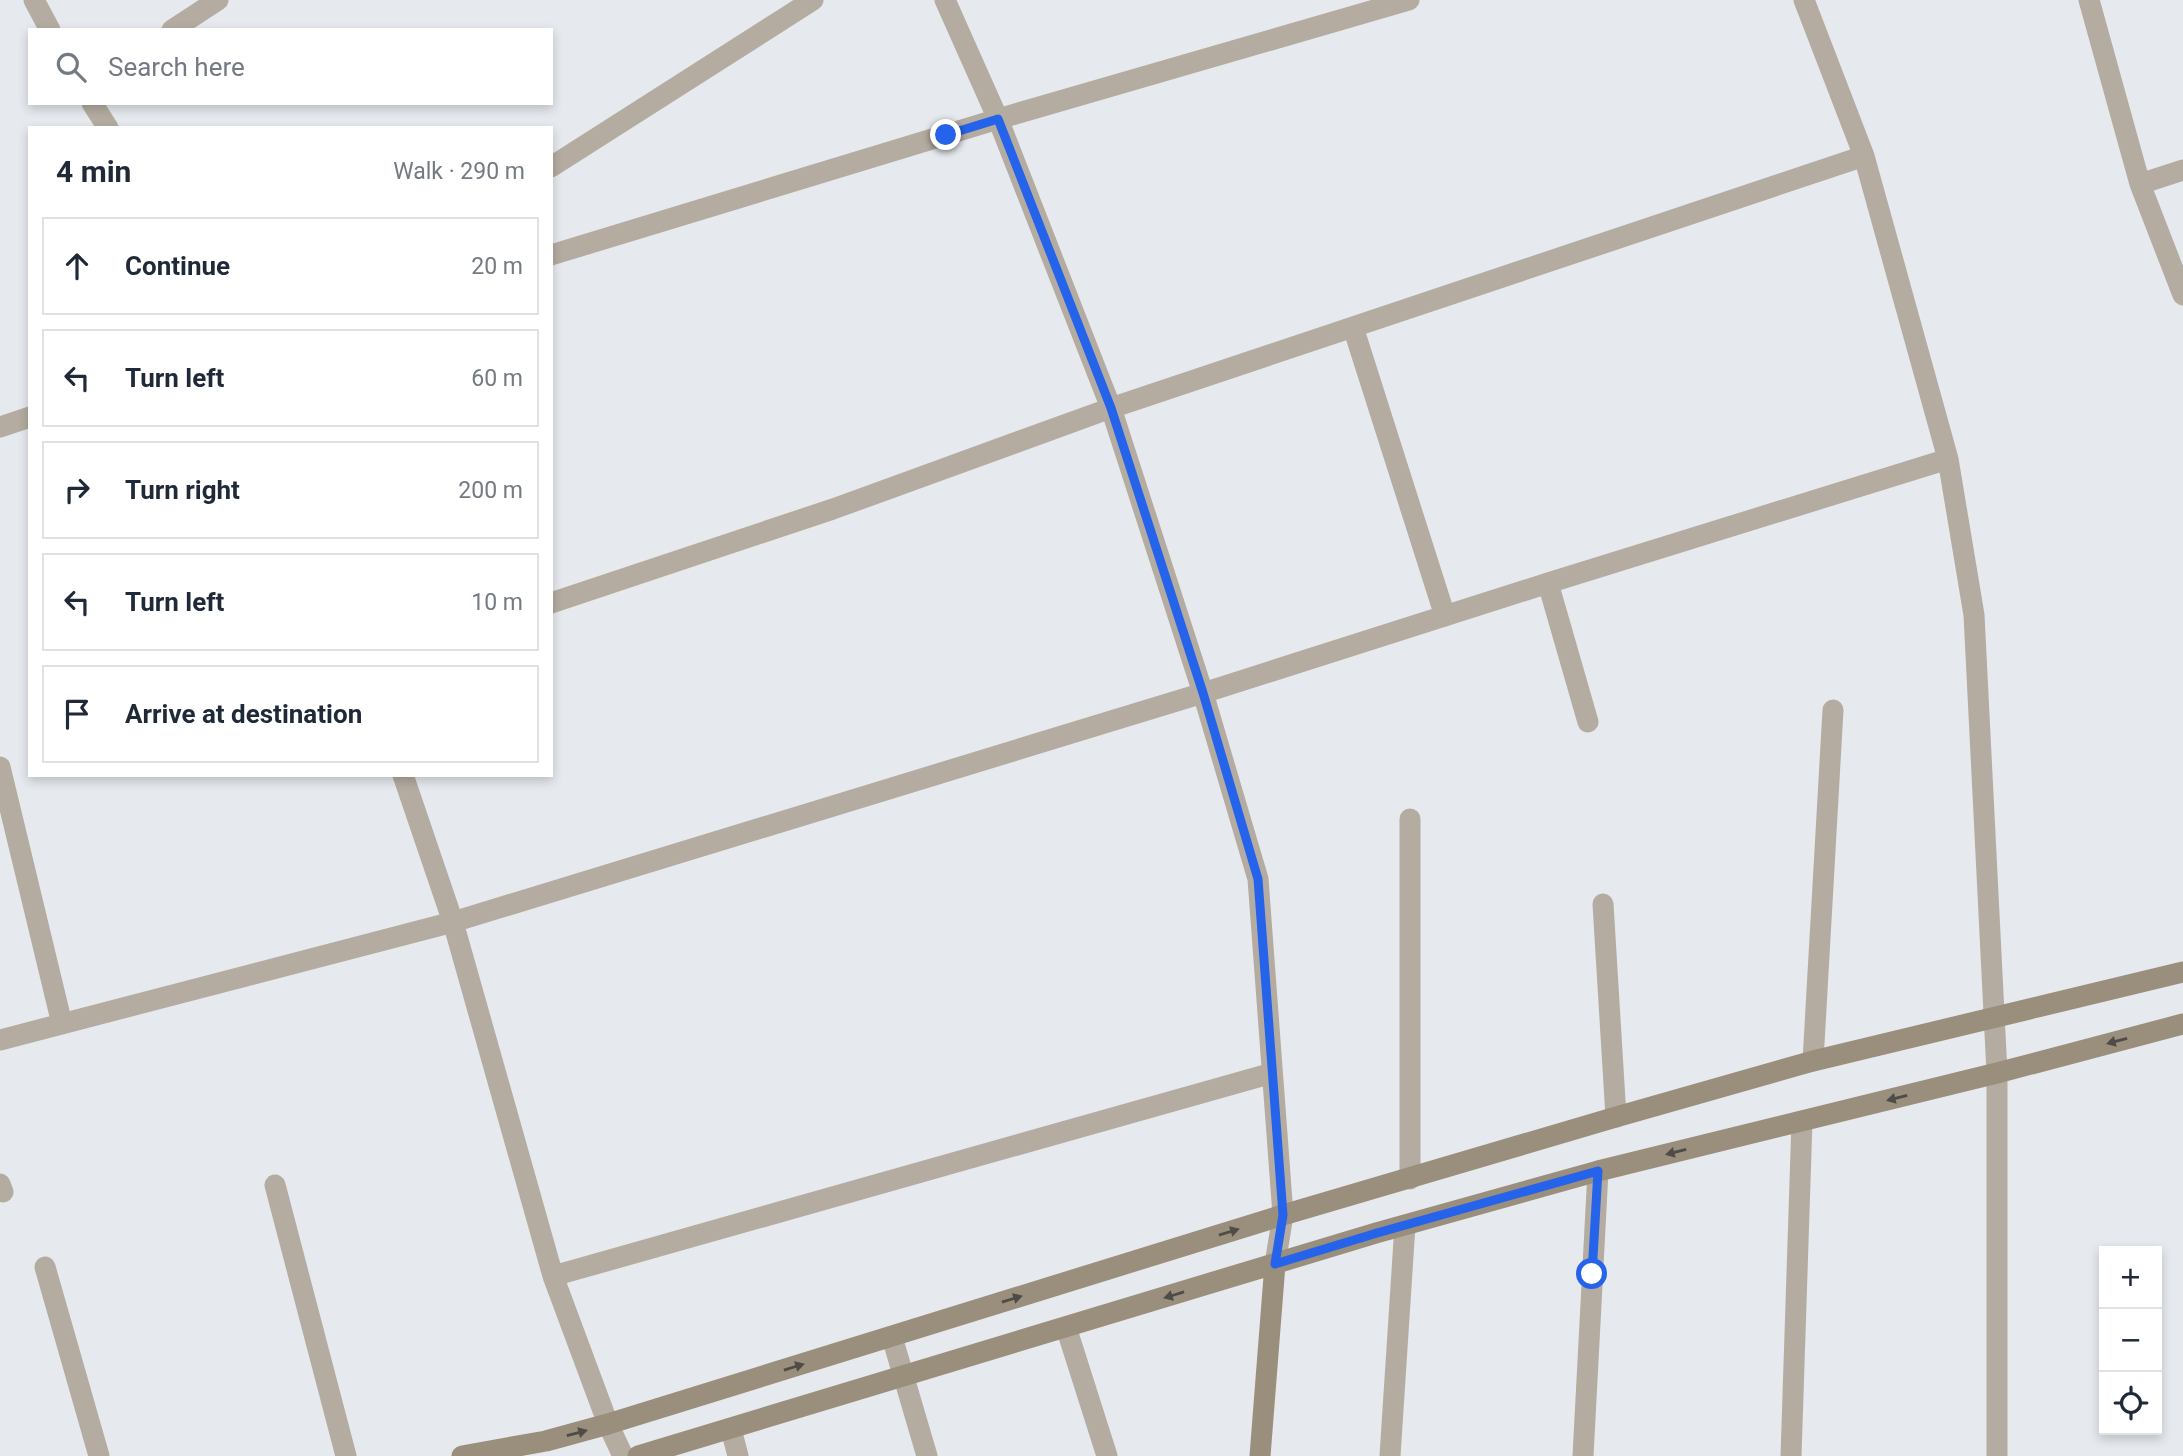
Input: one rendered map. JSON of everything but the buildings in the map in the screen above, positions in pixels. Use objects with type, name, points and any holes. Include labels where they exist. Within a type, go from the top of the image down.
[{"type":"street","points":[[34,0],[49,28]]},
{"type":"street","points":[[175,28],[218,0]]},
{"type":"street","points":[[553,166],[813,0]]},
{"type":"street","points":[[945,0],[998,119],[1111,408],[1203,693],[1258,879],[1283,1215],[1275,1264],[1260,1456]]},
{"type":"street","points":[[553,254],[998,119],[1409,0]]},
{"type":"street","points":[[1804,0],[1864,156],[1948,459],[1974,615],[1997,1073],[1997,1456]]},
{"type":"street","points":[[2089,0],[2140,184],[2183,295]]},
{"type":"street","points":[[93,105],[107,126]]},
{"type":"street","points":[[553,602],[833,509],[1111,408],[1864,156]]},
{"type":"street","points":[[2140,184],[2183,170]]},
{"type":"street","points":[[1353,327],[1445,616]]},
{"type":"street","points":[[0,427],[28,418]]},
{"type":"street","points":[[0,1040],[453,922],[1203,693],[1948,459]]},
{"type":"street","points":[[1548,583],[1588,722]]},
{"type":"street","points":[[1813,1061],[1833,710]]},
{"type":"street","points":[[0,766],[62,1024]]},
{"type":"street","points":[[403,777],[453,922],[553,1276],[608,1424],[623,1456]]},
{"type":"street","points":[[1410,819],[1410,1179]]},
{"type":"street","points":[[1603,904],[1616,1117]]},
{"type":"street","points":[[462,1456],[548,1448],[608,1424],[1283,1215],[1616,1117],[1813,1061],[2183,972]]},
{"type":"street","points":[[638,1456],[1405,1225],[1598,1171],[1997,1073],[2183,1024]]},
{"type":"street","points":[[553,1276],[1272,1073]]},
{"type":"street","points":[[1791,1456],[1802,1121]]},
{"type":"street","points":[[1583,1456],[1598,1171]]},
{"type":"street","points":[[275,1185],[346,1456]]},
{"type":"street","points":[[1390,1456],[1405,1225]]},
{"type":"street","points":[[45,1267],[99,1456]]},
{"type":"street","points":[[1066,1327],[1107,1456]]},
{"type":"street","points":[[891,1337],[905,1376],[927,1456]]},
{"type":"street","points":[[731,1429],[738,1456]]},
{"type":"route","points":[[946,135],[998,119],[1111,408],[1203,693],[1258,879],[1283,1215],[1275,1264],[1598,1171],[1592,1274]]}]
